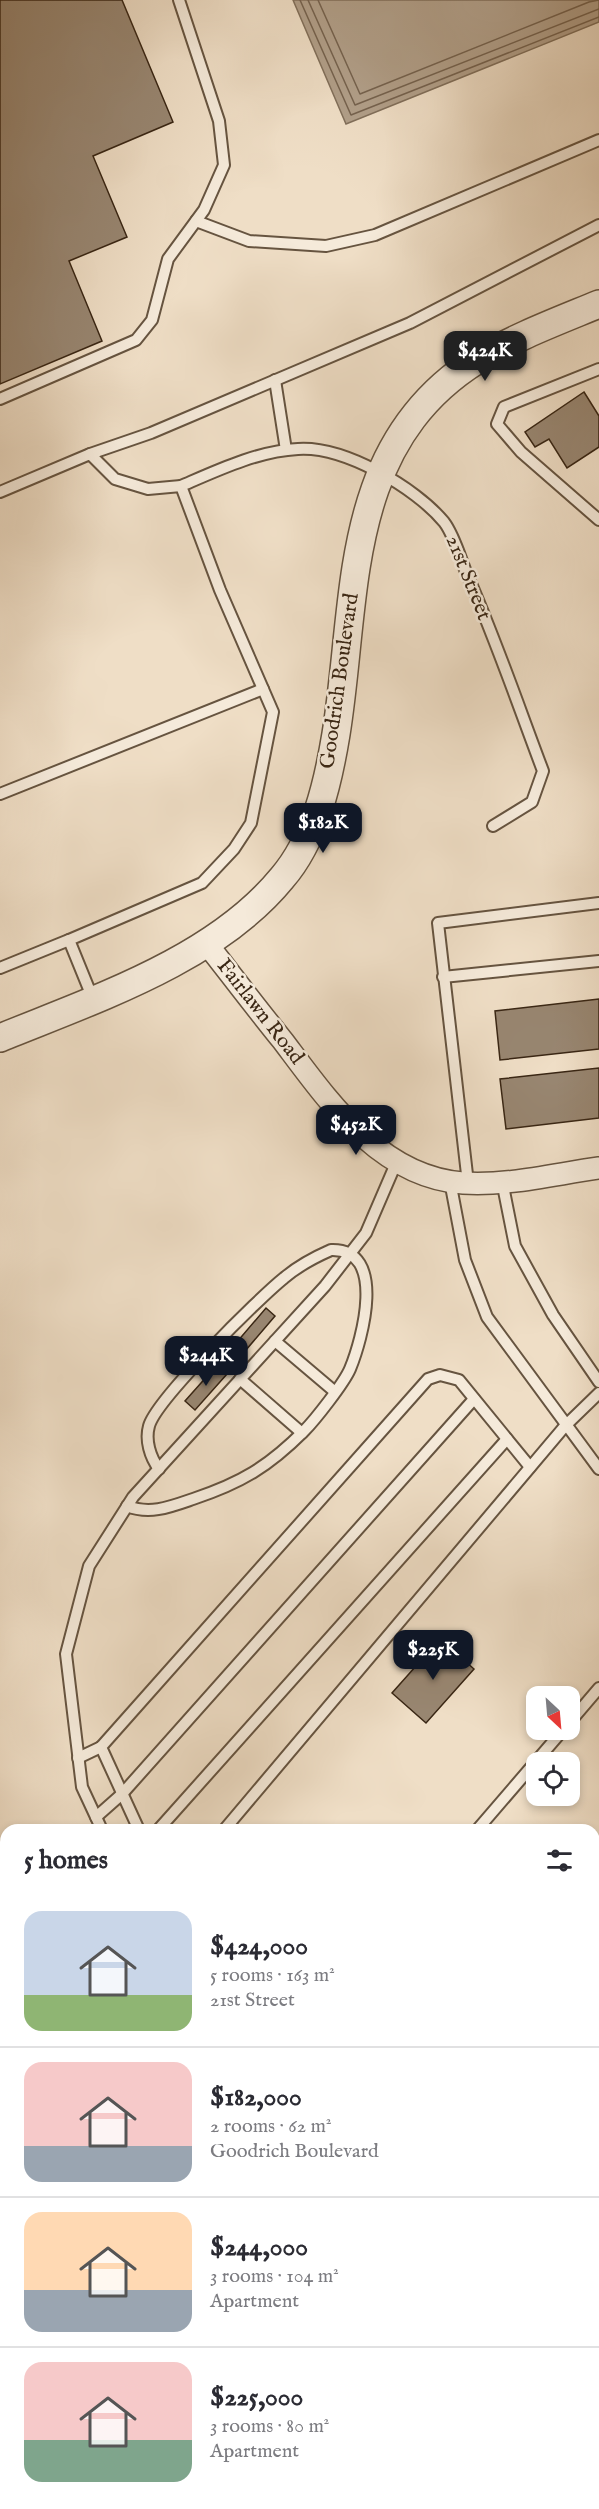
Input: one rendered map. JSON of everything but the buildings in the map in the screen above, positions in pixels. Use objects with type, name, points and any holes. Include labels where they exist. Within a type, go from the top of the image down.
[{"type":"street","points":[[379,474],[409,424],[438,392],[474,362],[514,339],[599,304]]},
{"type":"street","name":"Goodrich Boulevard","points":[[0,1038],[147,976],[207,944],[268,894],[283,878],[297,857],[316,814],[331,769],[361,534],[379,474]]},
{"type":"street","name":"Fairlawn Road","points":[[207,944],[327,1100],[360,1133],[397,1161],[418,1172],[459,1182],[502,1181],[599,1168]]},
{"type":"lane","points":[[0,399],[136,340],[152,320],[168,259],[204,210],[224,165],[219,121],[179,0]]},
{"type":"lane","points":[[196,221],[249,242],[326,246],[375,235],[599,140]]},
{"type":"lane","points":[[0,492],[90,454],[151,433],[410,323],[599,225]]},
{"type":"lane","points":[[599,369],[504,407],[497,423],[521,452],[599,520]]},
{"type":"lane","points":[[275,380],[286,450]]},
{"type":"lane","name":"21st Street","points":[[90,454],[115,479],[148,489],[181,486],[267,453],[299,448],[352,458],[415,495],[445,523],[472,585],[543,771],[532,802],[493,826]]},
{"type":"lane","points":[[0,968],[202,883],[234,849],[251,823],[266,757],[273,712],[220,590],[181,486]]},
{"type":"lane","points":[[0,794],[263,688]]},
{"type":"lane","points":[[599,903],[438,923],[465,1260],[487,1317],[599,1469]]},
{"type":"lane","points":[[69,939],[93,1000]]},
{"type":"lane","points":[[443,977],[599,961]]},
{"type":"lane","points":[[99,1824],[82,1787],[66,1654],[89,1566],[127,1506],[275,1341],[366,1233],[397,1161]]},
{"type":"lane","points":[[502,1181],[515,1246],[553,1315],[599,1382]]},
{"type":"lane","points":[[127,1506],[136,1510],[159,1511],[220,1490],[267,1466],[302,1433],[349,1371],[361,1332],[368,1295],[361,1267],[349,1255],[331,1250],[285,1276],[255,1304],[169,1396],[150,1423],[147,1437],[152,1457],[159,1469]]},
{"type":"lane","points":[[275,1341],[334,1391]]},
{"type":"lane","points":[[78,1758],[101,1747],[429,1379],[440,1375],[459,1380],[530,1467]]},
{"type":"lane","points":[[240,1379],[302,1433]]},
{"type":"lane","points":[[229,1824],[530,1467],[599,1393]]},
{"type":"lane","points":[[96,1816],[122,1794],[474,1400]]},
{"type":"lane","points":[[163,1824],[507,1439]]},
{"type":"lane","points":[[580,1710],[599,1688]]},
{"type":"lane","points":[[482,1824],[554,1740]]},
{"type":"lane","points":[[101,1747],[136,1824]]},
{"type":"water","points":[[293,0],[599,0],[599,22],[346,124]]}]
